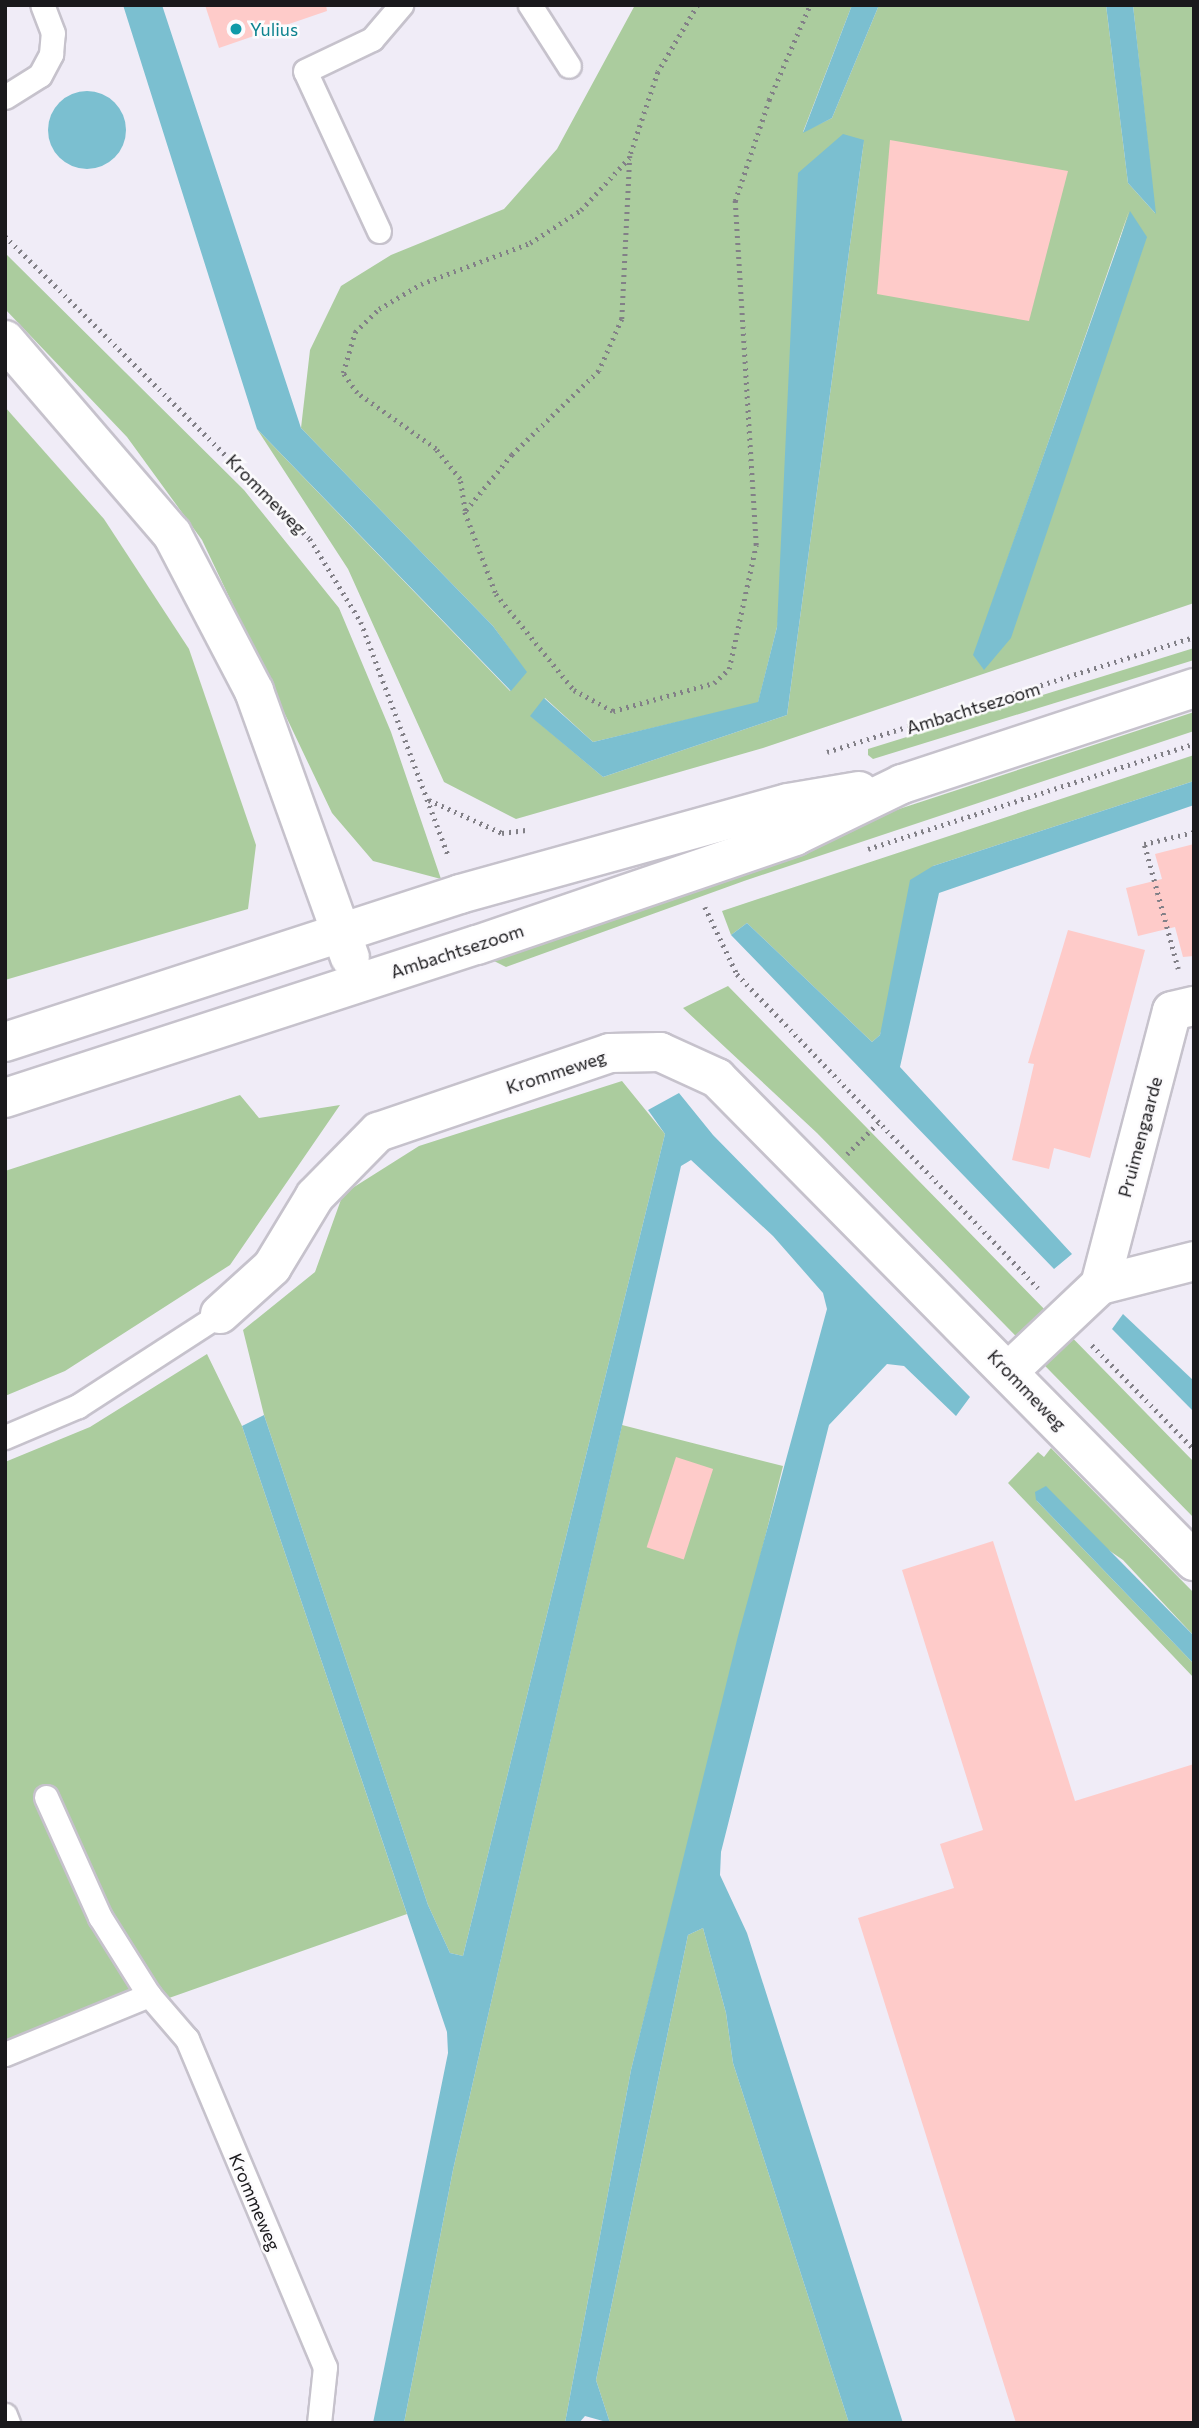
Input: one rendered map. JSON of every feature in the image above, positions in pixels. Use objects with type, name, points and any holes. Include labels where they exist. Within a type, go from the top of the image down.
[{"type":"street","points":[[5,340],[172,534],[254,691],[359,982]]},
{"type":"street","name":"Ambachtsezoom","points":[[5,1098],[795,835],[902,784],[1194,688]]},
{"type":"street","name":"Ambachtsezoom","points":[[5,1042],[460,894],[788,803],[902,784]]},
{"type":"street","name":"Pruimengaarde","points":[[1100,1284],[1172,1011],[1191,1006]]},
{"type":"street","name":"Krommeweg","points":[[220,1314],[272,1267],[315,1196],[377,1132],[610,1053],[660,1052],[717,1078],[820,1179],[1194,1560]]},
{"type":"street","points":[[1009,1371],[1100,1284],[1194,1261]]},
{"type":"lane","points":[[5,97],[40,75],[51,54],[53,33],[43,5]]},
{"type":"lane","points":[[379,231],[305,71],[372,39],[401,5]]},
{"type":"lane","points":[[530,5],[569,66]]},
{"type":"lane","name":"Krommeweg","points":[[5,1437],[78,1406],[220,1314]]},
{"type":"lane","name":"Krommeweg","points":[[46,1797],[100,1917],[149,1994],[187,2039],[325,2367],[319,2423]]},
{"type":"lane","points":[[5,2054],[149,1994]]},
{"type":"lane","points":[[5,2416],[8,2423]]},
{"type":"path","points":[[465,512],[512,455],[599,371],[622,319],[630,156],[658,72],[698,5]]},
{"type":"path","points":[[630,156],[581,210],[530,243],[421,284],[379,309],[350,343],[343,373],[358,393],[436,449],[460,479],[465,512],[496,594],[574,691],[613,711],[714,682],[729,669],[756,545],[735,201],[769,100],[810,5]]},
{"type":"path","name":"Krommeweg","points":[[5,236],[310,539],[361,622],[429,800],[460,894]]},
{"type":"path","name":"Ambachtsezoom","points":[[824,753],[1194,637]]},
{"type":"path","points":[[863,851],[1194,744]]},
{"type":"path","points":[[429,800],[502,833],[539,828]]},
{"type":"path","points":[[1191,1006],[1144,844],[1194,832]]},
{"type":"path","points":[[716,902],[705,906],[737,974],[881,1120],[1064,1316],[1194,1449]]},
{"type":"path","points":[[820,1179],[881,1120]]},
{"type":"green space","points":[[635,5],[852,5],[803,132],[832,118],[879,5],[1106,5],[1128,183],[1155,213],[1133,5],[1194,5],[1194,603],[763,748],[516,819],[444,782],[348,569],[257,429],[510,691],[526,672],[493,626],[301,428],[310,350],[341,286],[391,255],[504,209],[557,149]],"holes":[[[864,140],[787,715],[603,777],[531,716],[545,698],[593,742],[758,703],[777,627]],[[1129,211],[984,669],[974,655]]]},
{"type":"green space","points":[[5,253],[244,490],[339,608],[391,732],[441,879],[373,861],[332,813],[202,540],[127,437],[5,309]]},
{"type":"green space","points":[[5,407],[104,519],[189,649],[256,845],[248,909],[5,980]]},
{"type":"green space","points":[[1194,648],[1194,660],[873,759],[868,755],[868,749]]},
{"type":"green space","points":[[1194,712],[1194,731],[744,881],[506,967],[494,961],[491,951],[741,861]]},
{"type":"green space","points":[[1194,755],[1194,781],[933,866],[880,1035],[872,1042],[747,923],[731,935],[722,911]]},
{"type":"green space","points":[[728,986],[1194,1462],[1194,1518],[817,1133],[683,1008]]},
{"type":"green space","points":[[622,1081],[665,1134],[463,1956],[450,1953],[428,1905],[264,1415],[243,1330],[315,1272],[343,1194],[419,1146]]},
{"type":"green space","points":[[240,1095],[259,1118],[340,1105],[230,1265],[65,1371],[5,1396],[5,1171]]},
{"type":"green space","points":[[207,1354],[242,1426],[407,1914],[5,2056],[5,1462],[90,1427]]},
{"type":"green space","points":[[622,1425],[783,1466],[631,2070],[565,2423],[404,2423],[453,2170]]},
{"type":"green space","points":[[1051,1448],[1194,1593],[1194,1636],[1123,1560],[1036,1500],[1194,1664],[1194,1678],[1008,1483],[1038,1452],[1044,1457]]},
{"type":"green space","points":[[703,1928],[726,2013],[733,2063],[849,2423],[610,2423],[596,2380],[688,1935]]},
{"type":"water","points":[[123,5],[162,5],[301,428],[493,626],[527,672],[511,691],[257,429]]},
{"type":"water","points":[[852,5],[879,5],[832,118],[803,133]]},
{"type":"water","points":[[1106,5],[1133,5],[1156,214],[1128,183]]},
{"type":"water","points":[[87,91],[102,94],[115,102],[123,115],[126,130],[123,145],[115,158],[102,166],[87,169],[72,166],[59,158],[51,145],[48,130],[51,115],[59,102],[72,94]]},
{"type":"water","points":[[843,134],[864,140],[787,715],[603,777],[530,716],[544,698],[593,742],[758,702],[777,627],[798,173]]},
{"type":"water","points":[[1130,211],[1147,237],[1011,638],[984,670],[973,655]]},
{"type":"water","points":[[1194,781],[1194,805],[939,893],[900,1067],[1072,1254],[1054,1269],[731,935],[747,923],[872,1042],[880,1035],[910,880],[933,866]]},
{"type":"water","points":[[679,1093],[713,1135],[970,1397],[956,1416],[904,1366],[887,1364],[829,1425],[721,1852],[720,1875],[747,1933],[903,2423],[849,2423],[733,2063],[726,2013],[703,1928],[688,1935],[596,2380],[610,2423],[585,2416],[579,2423],[565,2423],[631,2070],[738,1636],[827,1309],[823,1293],[773,1236],[691,1160],[681,1166],[453,2170],[404,2423],[373,2423],[448,2053],[447,2032],[242,1426],[264,1415],[428,1905],[450,1953],[463,1956],[665,1134],[648,1110]]},
{"type":"water","points":[[1123,1314],[1194,1381],[1194,1412],[1112,1329]]},
{"type":"water","points":[[1046,1486],[1194,1636],[1194,1664],[1036,1500],[1035,1492]]},
{"type":"building","name":"Yulius","points":[[205,5],[326,5],[327,11],[219,48]]},
{"type":"building","points":[[890,140],[1068,171],[1029,321],[877,294]]},
{"type":"building","points":[[1194,844],[1194,956],[1183,957],[1175,927],[1138,936],[1126,888],[1162,879],[1155,854]]},
{"type":"building","points":[[1068,930],[1145,950],[1090,1158],[1054,1148],[1049,1169],[1012,1160],[1034,1064],[1028,1063]]},
{"type":"building","points":[[676,1457],[713,1469],[684,1559],[647,1547]]},
{"type":"building","points":[[993,1541],[1075,1801],[1194,1764],[1194,2423],[1016,2423],[858,1918],[954,1888],[940,1844],[983,1830],[902,1570]]},
{"type":"place","name":"Yulius","points":[[236,29]]}]
